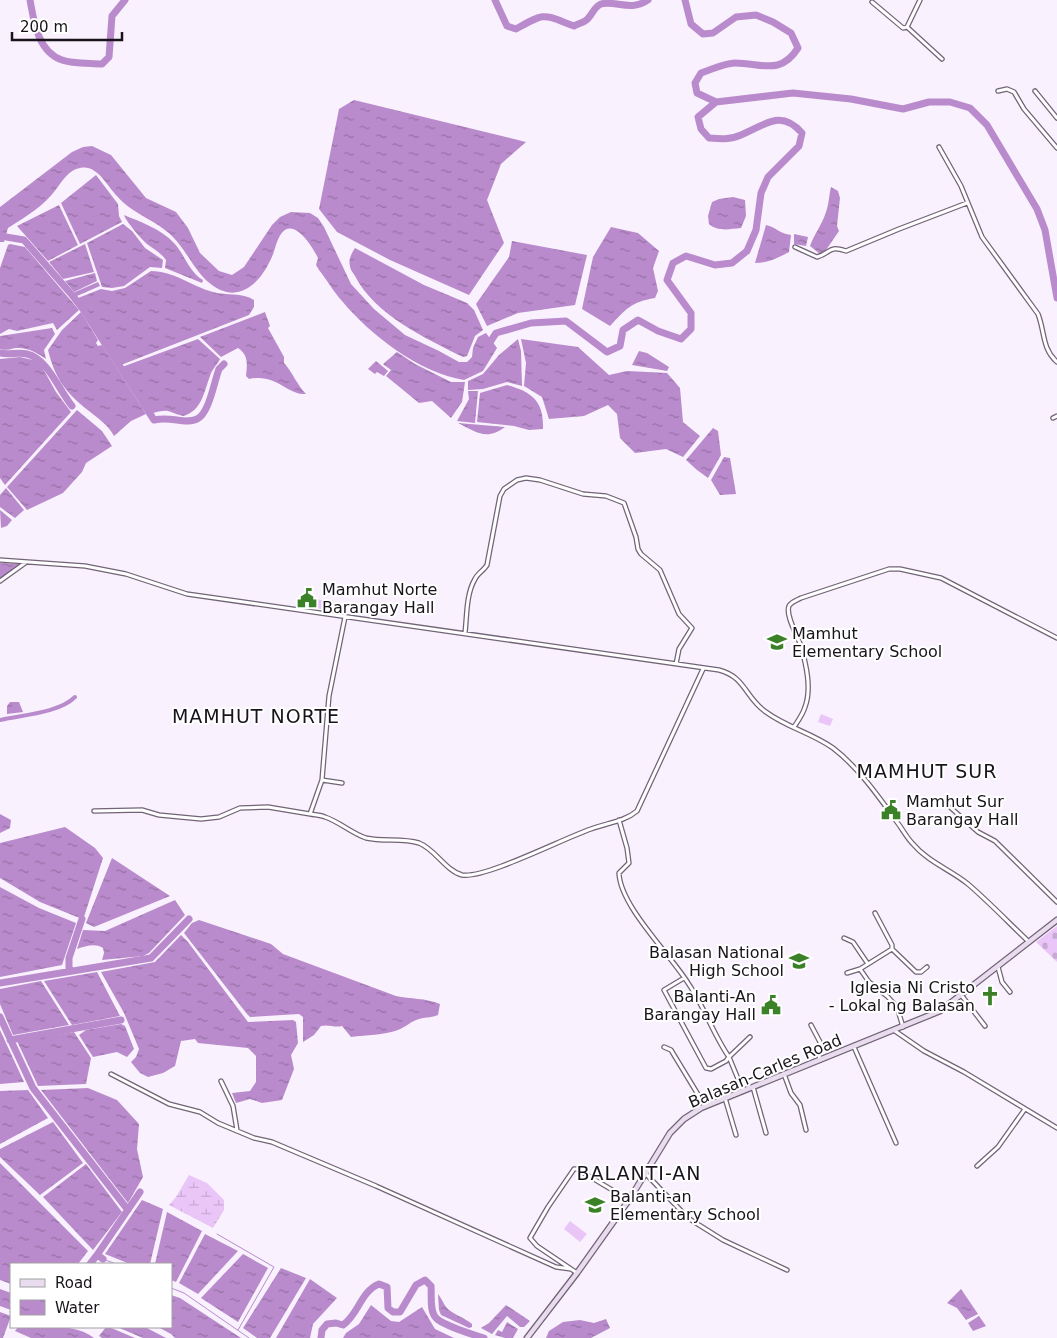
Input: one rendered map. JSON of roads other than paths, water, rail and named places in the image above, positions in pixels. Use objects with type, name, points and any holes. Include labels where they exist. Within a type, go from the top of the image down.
[{"type":"main road","name":"Balasan-Carles Road","points":[[527,1338],[629,1200],[670,1133],[684,1119],[705,1106],[940,1012],[1057,920]]},
{"type":"street","points":[[907,27],[920,0]]},
{"type":"street","points":[[872,2],[903,28],[907,27],[942,60]]},
{"type":"street","points":[[998,91],[1007,89],[1014,92],[1024,109],[1057,148]]},
{"type":"street","points":[[1035,91],[1057,118]]},
{"type":"street","points":[[939,146],[961,186],[982,237],[1038,314],[1043,326],[1046,350],[1057,362]]},
{"type":"street","points":[[795,246],[817,257],[820,257],[829,249],[837,248],[846,251],[967,203]]},
{"type":"street","points":[[465,633],[469,595],[475,578],[487,565],[500,496],[504,489],[517,480],[526,478],[540,480],[583,494],[606,496],[624,503],[636,537],[638,549],[660,570],[679,614],[692,628],[679,649],[676,664]]},
{"type":"street","points":[[0,560],[85,566],[126,574],[186,594],[719,670],[735,676],[752,699],[766,712],[814,735],[834,749],[868,783],[913,845],[930,859],[968,884],[1029,942]]},
{"type":"street","points":[[0,581],[26,563]]},
{"type":"street","points":[[794,727],[806,706],[808,680],[801,646],[788,613],[789,606],[801,598],[889,569],[900,569],[941,578],[1057,638]]},
{"type":"street","points":[[310,814],[322,780],[329,696],[345,617]]},
{"type":"street","points":[[94,811],[142,810],[159,815],[201,819],[218,817],[240,808],[268,806],[325,817],[351,832],[368,838],[403,840],[420,844],[460,874],[468,875],[490,870],[516,861],[591,828],[631,816],[637,811],[704,668]]},
{"type":"street","points":[[322,780],[342,783]]},
{"type":"street","points":[[951,808],[978,832],[996,841],[1057,902]]},
{"type":"street","points":[[619,820],[629,863],[619,873],[619,880],[626,900],[684,978],[729,1057],[742,1091]]},
{"type":"street","points":[[875,913],[892,945],[892,949],[916,972],[921,972],[927,967]]},
{"type":"street","points":[[844,938],[853,942],[868,964]]},
{"type":"street","points":[[848,973],[860,969],[892,949]]},
{"type":"street","points":[[998,967],[1002,982],[1010,992]]},
{"type":"street","points":[[860,969],[868,982],[887,996],[897,1007],[903,1028]]},
{"type":"street","points":[[684,978],[664,990],[706,1068],[712,1069],[726,1061],[750,1038]]},
{"type":"street","points":[[962,996],[985,1026]]},
{"type":"street","points":[[811,1025],[820,1042],[818,1051],[820,1060]]},
{"type":"street","points":[[895,1031],[924,1052],[964,1072],[1057,1128]]},
{"type":"street","points":[[664,1047],[670,1050],[705,1106]]},
{"type":"street","points":[[854,1047],[896,1142]]},
{"type":"street","points":[[111,1074],[169,1104],[200,1112],[218,1123],[272,1142],[376,1186],[556,1267],[571,1269]]},
{"type":"street","points":[[784,1074],[791,1093],[800,1105],[806,1130]]},
{"type":"street","points":[[221,1081],[233,1106],[237,1131]]},
{"type":"street","points":[[754,1087],[766,1133]]},
{"type":"street","points":[[725,1098],[736,1135]]},
{"type":"street","points":[[977,1166],[998,1147],[1025,1109]]},
{"type":"street","points":[[577,1272],[536,1246],[530,1238],[574,1169],[629,1200]]},
{"type":"street","points":[[646,1174],[688,1218],[723,1240],[787,1270]]},
{"type":"water","points":[[354,100],[526,142],[501,164],[487,200],[504,243],[469,295],[390,260],[337,232],[319,209],[339,109]]},
{"type":"water","points":[[92,146],[111,155],[146,198],[176,212],[188,228],[200,253],[219,271],[232,275],[244,267],[272,225],[280,217],[291,212],[310,213],[318,218],[324,227],[351,284],[374,309],[405,335],[459,362],[467,362],[472,357],[473,348],[478,337],[486,333],[497,348],[483,371],[464,380],[447,376],[413,361],[381,339],[353,314],[319,270],[316,265],[318,258],[308,241],[292,229],[286,229],[281,234],[266,269],[252,285],[245,290],[236,292],[227,292],[217,288],[202,276],[166,230],[130,208],[92,169],[80,168],[69,173],[41,205],[8,228],[4,242],[0,242],[0,207],[72,152],[83,147]]},
{"type":"water","points":[[96,175],[118,204],[119,216],[122,222],[80,244],[61,203]]},
{"type":"water","points":[[831,187],[838,191],[840,198],[837,226],[839,231],[826,250],[820,254],[810,246],[828,206]]},
{"type":"water","points":[[733,197],[745,200],[746,216],[741,228],[720,229],[709,224],[708,216],[712,202]]},
{"type":"water","points":[[59,205],[78,245],[48,261],[17,226]]},
{"type":"water","points":[[124,215],[150,226],[169,238],[178,248],[194,273],[203,280],[202,283],[165,268],[166,260],[141,238]]},
{"type":"water","points":[[123,224],[132,231],[145,248],[163,260],[162,268],[150,267],[124,286],[102,287],[87,243]]},
{"type":"water","points":[[766,225],[791,235],[789,252],[773,260],[755,263]]},
{"type":"water","points":[[611,227],[638,233],[659,251],[653,268],[658,291],[655,298],[634,304],[610,326],[582,309],[593,257]]},
{"type":"water","points":[[794,234],[808,237],[806,246],[794,244]]},
{"type":"water","points":[[512,241],[587,255],[575,305],[518,313],[487,326],[476,304],[509,257]]},
{"type":"water","points":[[10,244],[25,247],[79,310],[57,330],[53,323],[17,331],[9,329],[0,334],[0,268]]},
{"type":"water","points":[[85,244],[94,272],[63,279],[49,262]]},
{"type":"water","points":[[355,248],[424,285],[467,303],[474,310],[483,330],[475,336],[467,356],[463,357],[417,333],[388,314],[375,302],[364,290],[350,268],[350,259]]},
{"type":"water","points":[[151,271],[167,273],[213,292],[249,298],[254,300],[254,307],[249,315],[121,365],[78,298],[101,289],[112,291],[125,288]]},
{"type":"water","points":[[95,273],[97,281],[74,292],[65,281]]},
{"type":"water","points":[[98,282],[100,286],[77,296],[73,294],[75,292]]},
{"type":"water","points":[[81,312],[98,340],[96,343],[98,346],[102,345],[146,414],[131,421],[114,436],[106,425],[74,398],[62,385],[48,350],[62,330]]},
{"type":"water","points":[[265,312],[270,326],[268,328],[284,357],[284,363],[306,394],[293,391],[267,379],[249,379],[246,376],[246,357],[242,351],[238,348],[221,357],[200,337]]},
{"type":"water","points":[[52,328],[55,334],[44,350],[46,359],[24,348],[0,349],[0,336]]},
{"type":"water","points":[[198,339],[220,359],[211,374],[198,405],[189,414],[183,416],[169,411],[153,413],[122,367]]},
{"type":"water","points":[[518,339],[521,351],[522,386],[507,382],[483,389],[468,390],[468,381],[483,374],[499,355]]},
{"type":"water","points":[[521,339],[578,347],[609,375],[627,371],[667,373],[680,388],[683,422],[700,436],[683,457],[666,449],[635,453],[620,438],[617,414],[608,405],[584,416],[549,419],[542,397],[524,386],[526,363]]},
{"type":"water","points":[[639,351],[647,353],[669,367],[667,371],[632,365]]},
{"type":"water","points":[[397,352],[415,364],[451,382],[465,382],[462,402],[451,418],[432,401],[419,403],[386,376],[391,370],[383,364]]},
{"type":"water","points":[[20,357],[37,361],[41,365],[56,392],[71,412],[5,485],[0,478],[0,359]]},
{"type":"water","points":[[376,361],[388,371],[384,376],[377,372],[375,374],[368,369]]},
{"type":"water","points":[[507,385],[523,391],[535,399],[541,411],[543,429],[529,430],[514,426],[477,422],[480,393]]},
{"type":"water","points":[[468,391],[478,391],[475,423],[457,421],[469,399]]},
{"type":"water","points":[[77,410],[102,431],[112,446],[86,463],[82,472],[63,493],[27,510],[7,487]]},
{"type":"water","points":[[458,423],[505,427],[493,434],[482,434]]},
{"type":"water","points":[[713,428],[718,431],[721,455],[708,478],[686,460]]},
{"type":"water","points":[[724,457],[730,458],[736,494],[720,495],[711,480]]},
{"type":"water","points":[[6,488],[24,510],[15,518],[0,507],[0,495]]},
{"type":"water","points":[[0,510],[12,520],[7,526],[1,528]]},
{"type":"water","points":[[0,563],[22,564],[0,579]]},
{"type":"water","points":[[10,702],[19,702],[23,712],[7,714],[7,706]]},
{"type":"water","points":[[0,814],[11,820],[10,828],[0,833]]},
{"type":"water","points":[[65,827],[95,848],[103,858],[82,919],[40,902],[0,878],[0,843]]},
{"type":"water","points":[[112,858],[170,896],[94,927],[86,923]]},
{"type":"water","points":[[0,887],[39,908],[76,923],[62,965],[0,977]]},
{"type":"water","points":[[175,900],[185,915],[149,953],[143,956],[102,960],[104,953],[103,948],[100,946],[77,949],[83,930],[105,931]]},
{"type":"water","points":[[199,920],[271,944],[283,954],[396,996],[440,1004],[438,1015],[421,1018],[392,1032],[351,1037],[342,1026],[321,1026],[314,1035],[303,1042],[303,1017],[299,1014],[250,1017],[247,1014],[184,933],[192,923]]},
{"type":"water","points":[[181,935],[248,1022],[293,1020],[296,1022],[298,1043],[291,1055],[294,1069],[282,1100],[262,1103],[250,1099],[236,1103],[232,1093],[250,1091],[256,1082],[256,1056],[248,1048],[198,1043],[195,1039],[181,1041],[175,1066],[163,1073],[148,1077],[140,1073],[131,1062],[136,1057],[139,1049],[124,1013],[101,972],[155,962]]},
{"type":"water","points":[[97,972],[120,1016],[72,1025],[44,981]]},
{"type":"water","points":[[41,981],[69,1025],[13,1035],[0,1004],[0,989]]},
{"type":"water","points":[[121,1024],[125,1026],[134,1049],[127,1057],[117,1052],[93,1057],[79,1035],[86,1030]]},
{"type":"water","points":[[0,1030],[24,1082],[0,1084]]},
{"type":"water","points":[[74,1032],[91,1058],[86,1084],[38,1086],[17,1041]]},
{"type":"water","points":[[88,1088],[117,1100],[139,1124],[137,1149],[143,1177],[128,1203],[41,1090]]},
{"type":"water","points":[[28,1090],[48,1118],[0,1144],[0,1091]]},
{"type":"water","points":[[53,1122],[83,1163],[40,1195],[0,1157],[0,1149]]},
{"type":"water","points":[[0,1163],[88,1251],[79,1263],[10,1263],[10,1284],[0,1280]]},
{"type":"water","points":[[86,1164],[122,1212],[93,1250],[43,1197]]},
{"type":"water","points":[[142,1200],[163,1209],[150,1263],[128,1263],[105,1254]]},
{"type":"water","points":[[167,1212],[202,1231],[176,1282],[172,1280],[172,1263],[155,1263]]},
{"type":"water","points":[[205,1234],[238,1251],[198,1294],[179,1283]]},
{"type":"water","points":[[243,1254],[268,1268],[238,1322],[201,1298]]},
{"type":"water","points":[[281,1268],[306,1278],[270,1338],[257,1338],[243,1328]]},
{"type":"water","points":[[310,1279],[337,1298],[313,1324],[310,1338],[276,1338]]},
{"type":"water","points":[[0,1289],[10,1293],[10,1310],[0,1306]]},
{"type":"water","points":[[961,1289],[978,1314],[966,1320],[957,1308],[947,1303]]},
{"type":"water","points":[[438,1294],[447,1308],[472,1324],[472,1327],[469,1328],[441,1315]]},
{"type":"water","points":[[172,1295],[180,1298],[241,1338],[175,1338],[160,1328],[172,1328]]},
{"type":"water","points":[[371,1305],[391,1321],[399,1322],[422,1307],[435,1329],[454,1338],[343,1338],[346,1333],[359,1324]]},
{"type":"water","points":[[506,1305],[530,1321],[524,1327],[520,1327],[507,1316],[492,1334],[481,1328],[489,1323]]},
{"type":"water","points":[[0,1312],[10,1316],[10,1319],[3,1338],[0,1338]]},
{"type":"water","points":[[979,1316],[986,1326],[973,1331],[968,1323]]},
{"type":"water","points":[[606,1319],[610,1328],[591,1338],[546,1338],[549,1331],[563,1322],[580,1320],[594,1323]]},
{"type":"water","points":[[507,1322],[518,1329],[513,1338],[495,1335],[498,1330],[502,1332]]},
{"type":"water","points":[[17,1328],[68,1328],[86,1333],[94,1338],[31,1338],[15,1331]]},
{"type":"water","points":[[105,1328],[111,1328],[135,1338],[102,1338],[99,1336]]},
{"type":"water","points":[[119,1328],[147,1328],[166,1338],[143,1338]]},
{"type":"waterway","points":[[30,0],[38,35],[47,50],[62,60],[76,63],[102,64],[109,57],[112,16],[125,0]]},
{"type":"waterway","points":[[495,0],[507,26],[516,29],[539,17],[549,17],[574,26],[584,22],[596,7],[601,4],[635,5],[648,0]]},
{"type":"waterway","points":[[685,0],[691,24],[703,34],[713,33],[736,17],[756,15],[773,22],[791,33],[798,48],[791,57],[777,65],[762,66],[731,63],[701,73],[695,83],[697,93],[716,102]]},
{"type":"waterway","points":[[487,347],[496,333],[531,323],[566,321],[607,352],[620,346],[623,330],[638,320],[658,331],[681,339],[691,329],[691,313],[667,280],[673,263],[686,256],[715,265],[732,263],[747,251],[756,230],[761,193],[768,177],[799,146],[802,133],[794,126],[779,120],[772,121],[733,138],[709,138],[701,129],[698,117],[716,102],[793,93],[851,99],[903,109],[929,102],[950,102],[970,108],[987,125],[1037,209],[1045,230],[1057,298]]},
{"type":"waterway","points":[[0,236],[24,240],[72,295],[83,309],[154,420],[190,421],[201,416],[208,404],[219,369],[224,364]]},
{"type":"waterway","points":[[0,353],[24,353],[41,362],[72,406]]},
{"type":"waterway","points":[[0,720],[60,707],[75,697]]},
{"type":"waterway","points":[[69,971],[69,958],[82,919]]},
{"type":"waterway","points":[[0,983],[151,958],[189,919]]},
{"type":"waterway","points":[[0,1017],[33,1088],[128,1210]]},
{"type":"waterway","points":[[10,1040],[121,1020]]},
{"type":"waterway","points":[[97,1255],[140,1192]]},
{"type":"waterway","points":[[217,1234],[274,1267],[238,1330]]},
{"type":"waterway","points":[[91,1263],[97,1255],[103,1259]]},
{"type":"waterway","points":[[103,1259],[113,1263]]},
{"type":"waterway","points":[[321,1338],[322,1330],[327,1324],[336,1323],[343,1325],[353,1315],[368,1292],[379,1284],[387,1287],[388,1308],[393,1312],[400,1312],[416,1285],[425,1280],[431,1286],[432,1307],[436,1318],[452,1327],[484,1338]]},
{"type":"waterway","points":[[172,1288],[184,1293],[249,1338]]},
{"type":"place","name":"Mamhut Norte Barangay Hall","points":[[307,598]]},
{"type":"place","name":"Mamhut Elementary School","points":[[777,642]]},
{"type":"place","name":"Mamhut Sur Barangay Hall","points":[[891,810]]},
{"type":"place","name":"Balasan National High School","points":[[799,961]]},
{"type":"place","name":"Iglesia Ni Cristo - Lokal ng Balasan","points":[[990,996]]},
{"type":"place","name":"Balanti-An Barangay Hall","points":[[771,1005]]},
{"type":"place","name":"Balanti-an Elementary School","points":[[595,1205]]},
{"type":"district","name":"MAMHUT NORTE","points":[[256,716]]},
{"type":"district","name":"MAMHUT SUR","points":[[927,771]]},
{"type":"district","name":"BALANTI-AN","points":[[639,1173]]}]
